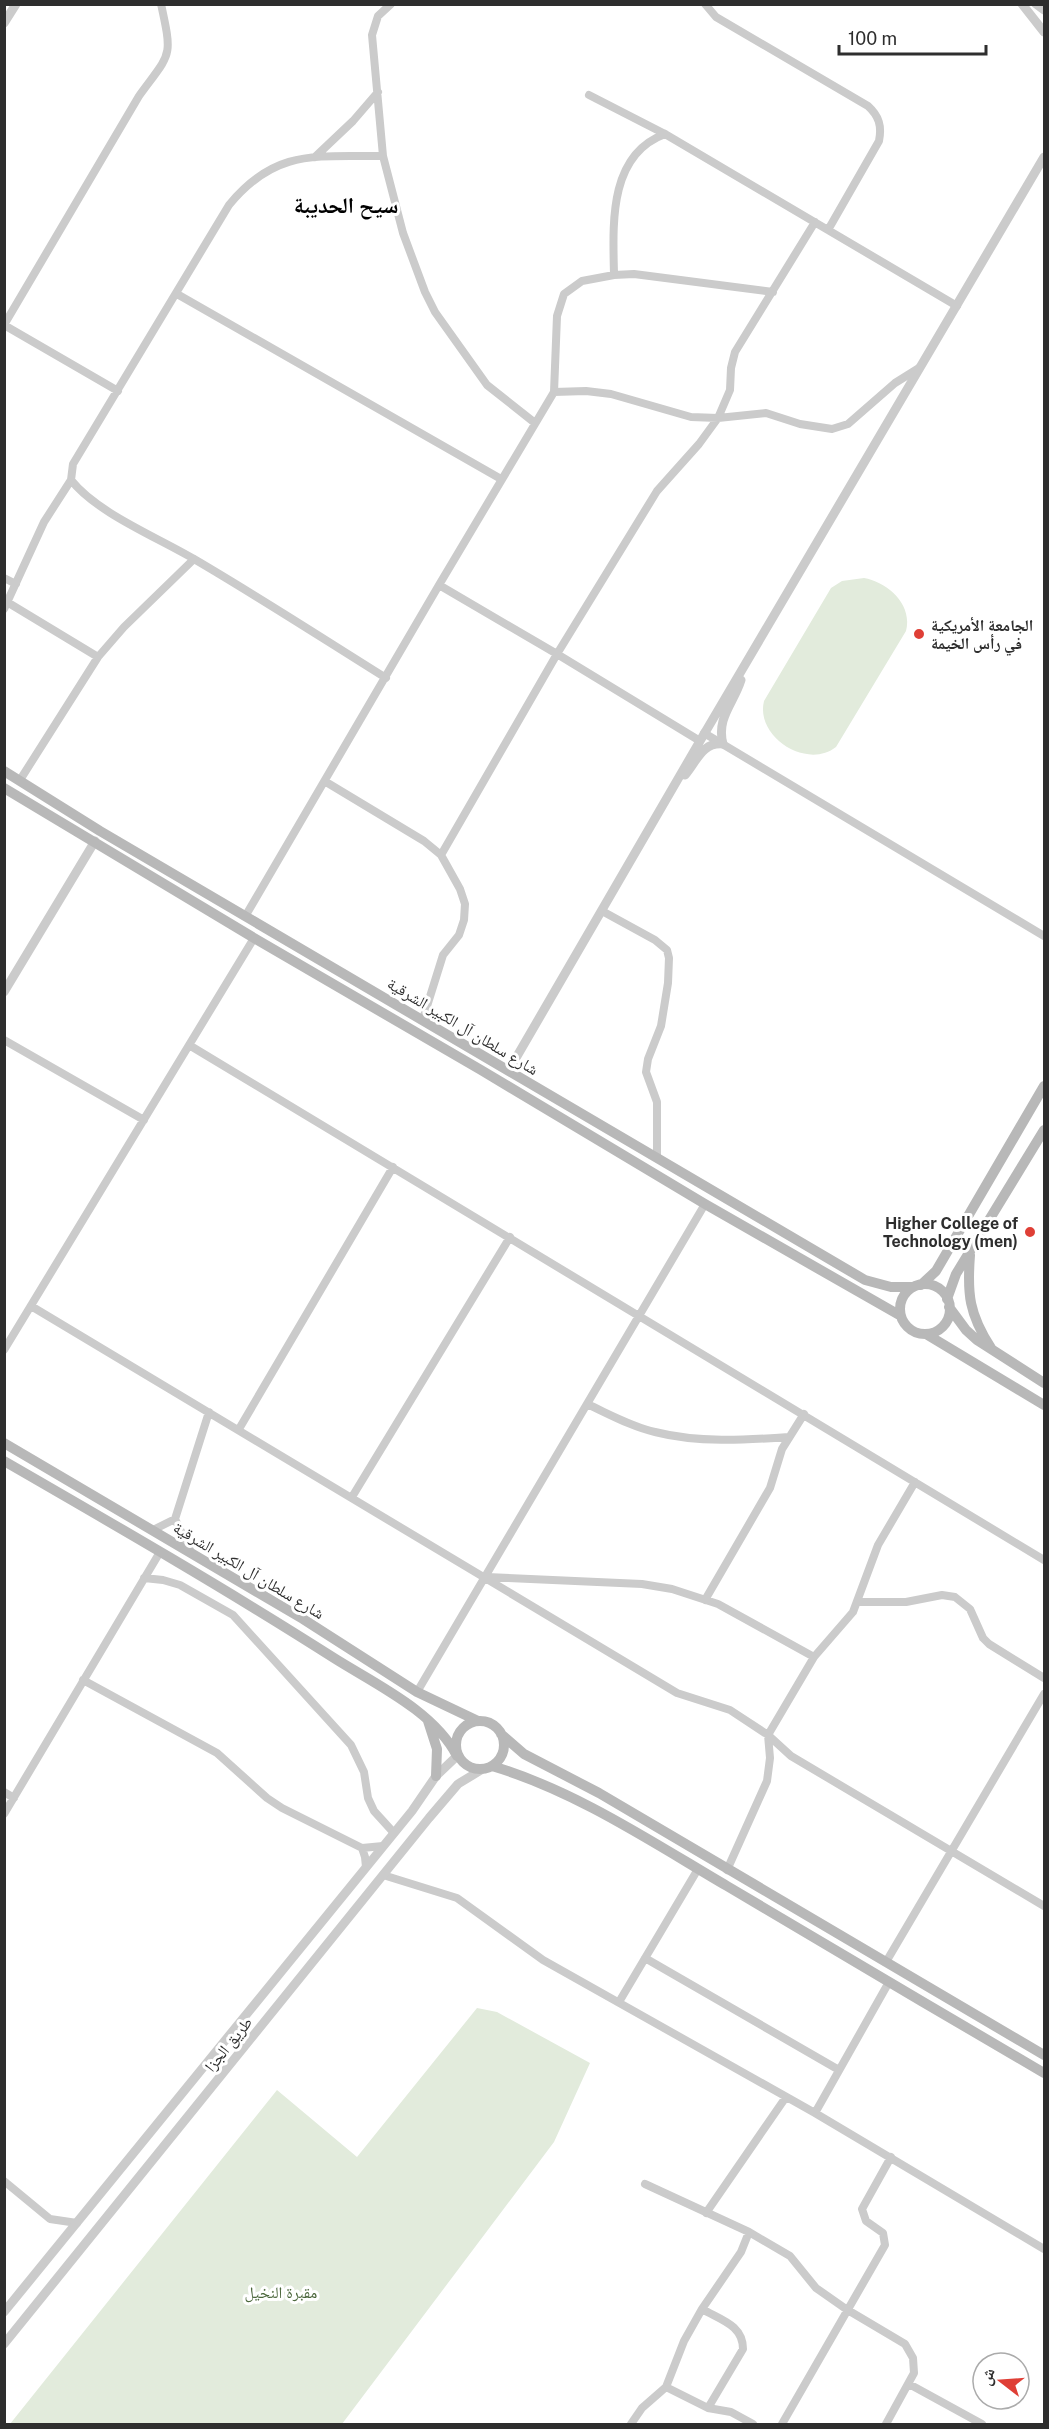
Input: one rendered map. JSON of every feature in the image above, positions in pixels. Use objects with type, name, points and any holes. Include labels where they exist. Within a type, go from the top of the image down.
[{"type":"main road","name":"شارع سلطان آل الكبير الشرقية","points":[[4,771],[100,831],[865,1280],[891,1287],[917,1286]]},
{"type":"main road","name":"شارع سلطان آل الكبير الشرقية","points":[[4,788],[705,1204],[901,1316]]},
{"type":"main road","points":[[1044,1086],[936,1270],[902,1300],[901,1316],[910,1330],[926,1334],[1044,1405]]},
{"type":"main road","points":[[926,1334],[941,1328],[949,1315],[948,1303],[956,1274],[1044,1130]]},
{"type":"main road","points":[[970,1252],[967,1287],[970,1308],[994,1353]]},
{"type":"main road","points":[[917,1286],[936,1288],[966,1330],[994,1353],[1044,1383]]},
{"type":"main road","name":"شارع سلطان آل الكبير الشرقية","points":[[4,1443],[303,1618],[417,1692],[478,1721]]},
{"type":"main road","name":"شارع سلطان آل الكبير الشرقية","points":[[4,1461],[274,1619],[427,1717],[450,1740],[458,1756]]},
{"type":"main road","points":[[427,1717],[437,1749],[436,1776]]},
{"type":"main road","points":[[501,1734],[503,1751],[492,1766],[481,1770],[467,1766],[458,1756],[456,1740],[460,1731],[468,1724],[478,1721],[494,1726],[524,1754],[598,1793],[1044,2055]]},
{"type":"main road","points":[[492,1766],[520,1774],[550,1787],[698,1869],[1044,2073]]},
{"type":"street","points":[[4,23],[16,4]]},
{"type":"street","points":[[118,391],[5,325],[139,96],[165,62],[168,33],[161,4]]},
{"type":"street","points":[[391,4],[378,16],[372,35],[383,156],[403,233],[435,312],[487,386],[535,423]]},
{"type":"street","points":[[705,4],[716,17],[875,112],[881,131],[879,141],[828,230]]},
{"type":"street","points":[[1022,4],[1044,32]]},
{"type":"street","points":[[1036,4],[1044,10]]},
{"type":"street","points":[[315,157],[353,121],[378,92]]},
{"type":"street","points":[[589,95],[665,134],[957,306]]},
{"type":"street","points":[[614,275],[615,202],[620,182],[639,149],[652,139],[665,134]]},
{"type":"street","points":[[98,657],[6,605],[44,522],[71,480],[73,464],[229,205],[243,188],[261,173],[296,158],[383,156]]},
{"type":"street","points":[[509,1070],[702,737],[1044,157]]},
{"type":"street","points":[[441,855],[557,654],[657,491],[699,444],[718,418],[730,390],[731,368],[735,352],[815,222]]},
{"type":"street","points":[[246,915],[554,392],[556,316],[564,294],[582,281],[634,274],[772,292]]},
{"type":"street","points":[[177,294],[501,479]]},
{"type":"street","points":[[554,392],[586,391],[611,394],[691,417],[718,418],[766,413],[800,424],[832,429],[848,424],[895,383],[922,366]]},
{"type":"street","points":[[71,480],[81,493],[99,505],[194,559],[386,678]]},
{"type":"street","points":[[20,780],[98,657],[124,627],[194,559]]},
{"type":"street","points":[[4,578],[16,584]]},
{"type":"street","points":[[439,585],[702,737],[723,744],[1044,936]]},
{"type":"street","points":[[723,744],[722,720],[737,690],[743,669]]},
{"type":"street","points":[[676,783],[706,747],[723,744]]},
{"type":"street","points":[[326,782],[424,842],[441,855],[460,889],[465,904],[464,920],[459,934],[443,955],[423,1019]]},
{"type":"street","points":[[4,992],[95,841]]},
{"type":"street","points":[[602,911],[656,940],[667,950],[669,958],[668,983],[660,1026],[648,1059],[646,1072],[657,1102],[657,1158]]},
{"type":"street","points":[[4,1350],[254,938]]},
{"type":"street","points":[[4,1040],[144,1120]]},
{"type":"street","points":[[189,1045],[1044,1560]]},
{"type":"street","points":[[239,1429],[393,1167]]},
{"type":"street","points":[[417,1692],[705,1204]]},
{"type":"street","points":[[352,1497],[510,1237]]},
{"type":"street","points":[[31,1306],[677,1693],[730,1710],[768,1736],[791,1756],[1044,1906]]},
{"type":"street","points":[[587,1404],[638,1426],[673,1436],[724,1439],[789,1437]]},
{"type":"street","points":[[192,1553],[175,1519],[209,1412]]},
{"type":"street","points":[[705,1600],[770,1488],[782,1449],[804,1414]]},
{"type":"street","points":[[727,1870],[767,1781],[770,1758],[768,1736],[814,1657],[846,1622],[859,1602],[870,1563],[878,1545],[915,1482]]},
{"type":"street","points":[[153,1530],[175,1519]]},
{"type":"street","points":[[4,1814],[160,1552]]},
{"type":"street","points":[[485,1577],[642,1584],[672,1589],[731,1611],[814,1657]]},
{"type":"street","points":[[144,1578],[180,1585],[233,1615],[351,1745],[364,1772],[368,1798],[374,1811],[394,1833]]},
{"type":"street","points":[[859,1602],[906,1602],[942,1595],[955,1597],[970,1609],[983,1638],[989,1644],[998,1652],[1044,1678]]},
{"type":"street","points":[[83,1680],[211,1749],[227,1760],[267,1798],[362,1848],[383,1846]]},
{"type":"street","points":[[886,1962],[1044,1694]]},
{"type":"street","name":"طريق الجزا","points":[[4,2312],[394,1833],[436,1776],[458,1756]]},
{"type":"street","name":"طريق الجزا","points":[[4,2344],[458,1784],[481,1770]]},
{"type":"street","points":[[4,1792],[14,1798]]},
{"type":"street","points":[[362,1848],[366,1857],[366,1867]]},
{"type":"street","points":[[619,2001],[698,1869]]},
{"type":"street","points":[[383,1875],[457,1898],[543,1960],[815,2113],[1044,2249]]},
{"type":"street","points":[[645,1958],[838,2070]]},
{"type":"street","points":[[815,2113],[889,1982]]},
{"type":"street","points":[[212,2087],[267,2014],[268,2005],[255,2004]]},
{"type":"street","points":[[706,2213],[786,2097]]},
{"type":"street","points":[[782,2424],[846,2309],[885,2245],[884,2233],[866,2221],[862,2209],[891,2157]]},
{"type":"street","points":[[4,2181],[50,2219],[77,2223]]},
{"type":"street","points":[[645,2184],[748,2232],[790,2256],[816,2288],[898,2340],[910,2351],[914,2367],[909,2384],[886,2424]]},
{"type":"street","points":[[631,2424],[642,2408],[666,2387],[684,2341],[702,2309],[741,2252],[748,2232]]},
{"type":"street","points":[[702,2309],[736,2328],[743,2338],[743,2349],[708,2408]]},
{"type":"street","points":[[909,2384],[982,2424]]},
{"type":"street","points":[[666,2387],[708,2408],[731,2412],[753,2424]]},
{"type":"green space","points":[[864,578],[889,589],[902,603],[906,612],[906,631],[836,747],[824,753],[811,755],[798,752],[786,746],[767,727],[763,714],[764,701],[831,588],[842,581]]},
{"type":"green space","name":"مقبرة النخيل","points":[[477,2008],[497,2012],[590,2063],[554,2142],[342,2424],[10,2424],[277,2090],[357,2157]]},
{"type":"place","name":"الجامعة الأمريكية في رأس الخيمة","points":[[919,634]]},
{"type":"place","name":"Higher College of Technology (men)","points":[[1030,1232]]},
{"type":"district","name":"سيح الحديبة","points":[[346,205]]}]
